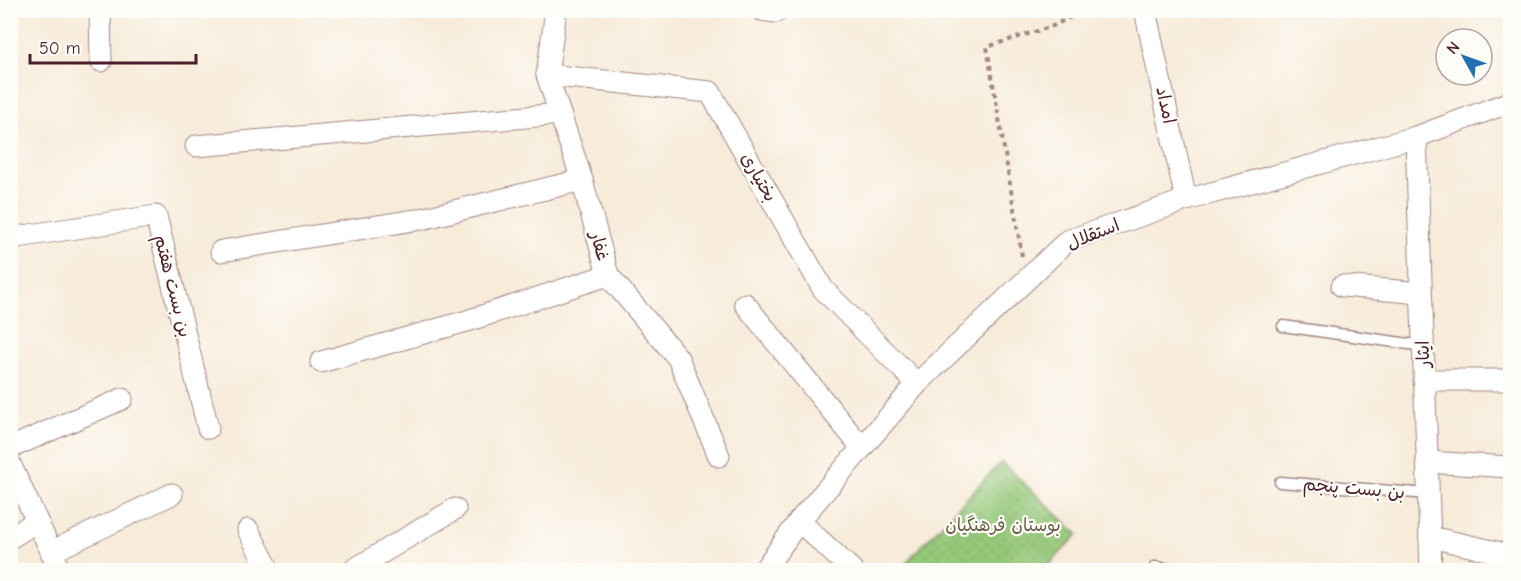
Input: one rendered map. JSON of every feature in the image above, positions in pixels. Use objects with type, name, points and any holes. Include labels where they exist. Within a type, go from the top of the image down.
[{"type":"street","points":[[100,10],[101,61]]},
{"type":"street","name":"غفار","points":[[556,10],[547,75],[582,180],[608,275],[678,358],[719,456]]},
{"type":"street","name":"امداد","points":[[1145,10],[1186,200]]},
{"type":"street","name":"بختیاری","points":[[547,75],[710,92],[823,290],[917,384]]},
{"type":"street","name":"استقلال","points":[[764,570],[799,521],[917,384],[1067,241],[1186,200],[1416,137],[1510,102]]},
{"type":"street","points":[[196,146],[560,114]]},
{"type":"street","name":"ایثار","points":[[1416,137],[1431,570]]},
{"type":"street","points":[[221,251],[421,219],[582,180]]},
{"type":"street","name":"بن بست هفتم","points":[[10,238],[156,216],[208,428]]},
{"type":"street","points":[[321,362],[467,321],[608,275]]},
{"type":"street","points":[[1342,286],[1421,293]]},
{"type":"street","points":[[745,304],[862,448]]},
{"type":"street","points":[[1424,380],[1510,380]]},
{"type":"street","points":[[10,448],[122,399]]},
{"type":"street","points":[[1427,462],[1510,467]]},
{"type":"street","points":[[10,464],[55,561],[172,494]]},
{"type":"street","points":[[353,570],[455,509]]},
{"type":"street","points":[[10,538],[37,521]]},
{"type":"street","points":[[799,521],[852,570]]},
{"type":"street","points":[[248,530],[269,570]]},
{"type":"street","points":[[1430,537],[1510,555]]},
{"type":"lane","points":[[1283,326],[1423,346]]},
{"type":"lane","name":"بن بست پنجم","points":[[1280,482],[1428,494]]},
{"type":"lane","points":[[1155,567],[1175,570]]},
{"type":"path","points":[[1026,281],[987,47],[1053,26],[1084,10]]},
{"type":"green space","name":"بوستان فرهنگیان","points":[[1001,462],[1078,534],[1044,570],[899,570]]}]
